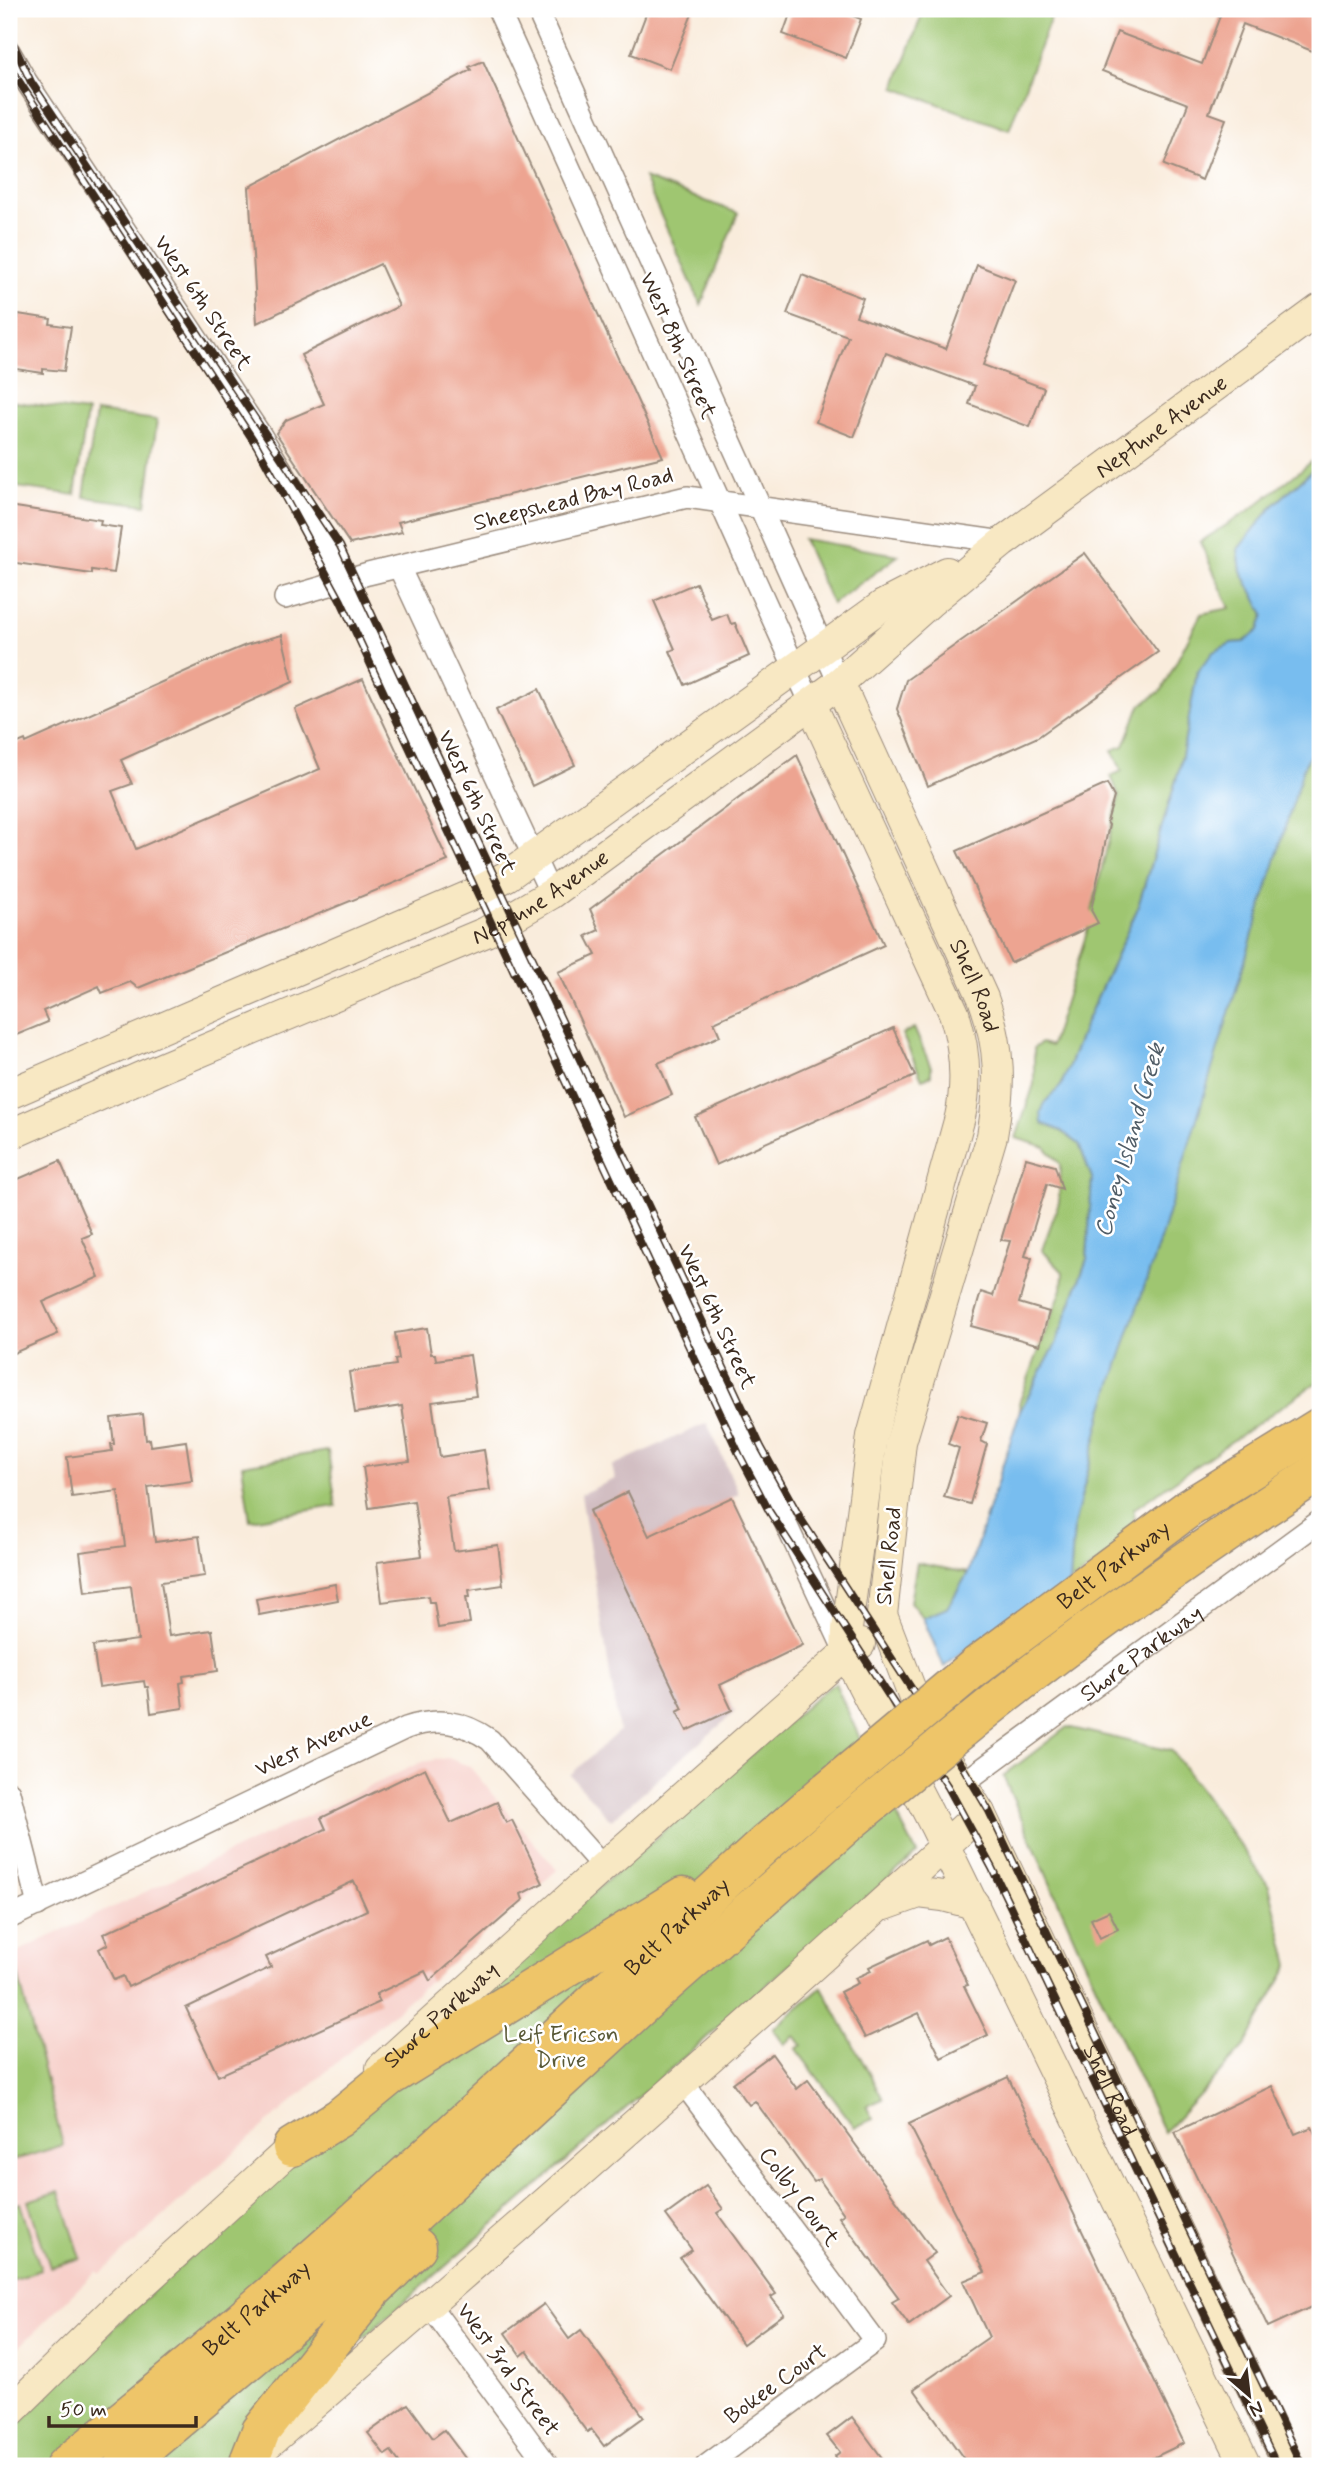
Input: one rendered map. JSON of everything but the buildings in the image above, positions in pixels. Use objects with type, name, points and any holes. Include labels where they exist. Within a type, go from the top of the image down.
[{"type":"highway","name":"Belt Parkway","points":[[65,2466],[308,2262],[765,1844],[975,1667],[1189,1508],[1320,1427]]},
{"type":"highway","name":"Belt Parkway","points":[[123,2466],[342,2282],[651,1997],[848,1823],[998,1700],[1105,1619],[1216,1539],[1320,1471]]},
{"type":"highway","points":[[292,2147],[338,2118],[389,2077],[765,1844]]},
{"type":"highway","points":[[249,2464],[261,2431],[373,2290],[497,2168],[555,2088]]},
{"type":"main road","name":"Neptune Avenue","points":[[9,1135],[506,922],[551,894],[839,683],[1003,542],[1320,309]]},
{"type":"main road","name":"Neptune Avenue","points":[[9,1094],[489,885],[534,858],[883,605],[1003,542]]},
{"type":"main road","name":"Shell Road","points":[[839,683],[983,998],[995,1039],[999,1069],[998,1100],[992,1136],[901,1442],[882,1615],[924,1724],[980,1812],[1289,2466]]},
{"type":"main road","name":"Shell Road","points":[[811,704],[954,1013],[965,1069],[960,1117],[872,1436],[846,1653],[945,1845],[1246,2466]]},
{"type":"main road","name":"Shore Parkway","points":[[9,2413],[120,2304],[603,1867],[846,1653],[885,1626]]},
{"type":"main road","points":[[249,2464],[878,1908],[980,1812]]},
{"type":"main road","points":[[878,1908],[919,1893],[974,1904]]},
{"type":"street","name":"West 8th Street","points":[[498,9],[811,704]]},
{"type":"street","name":"West 8th Street","points":[[537,9],[839,683]]},
{"type":"street","name":"West 6th Street","points":[[9,51],[26,81],[260,434],[345,581],[846,1653]]},
{"type":"street","name":"Sheepshead Bay Road","points":[[285,598],[399,567],[687,497],[1003,542]]},
{"type":"street","name":"West 6th Street","points":[[399,567],[551,894]]},
{"type":"street","name":"Shore Parkway","points":[[962,1784],[1320,1521]]},
{"type":"street","name":"West Avenue","points":[[9,1918],[406,1728],[420,1723],[441,1721],[460,1724],[490,1740],[603,1867]]},
{"type":"street","points":[[9,1792],[38,1905]]},
{"type":"street","name":"Colby Court","points":[[682,2081],[875,2341]]},
{"type":"street","name":"West 3rd Street","points":[[428,2303],[548,2466]]},
{"type":"street","name":"Bokee Court","points":[[706,2466],[875,2341]]},
{"type":"shaded area","points":[[707,1423],[739,1494],[732,1497],[803,1645],[720,1685],[735,1712],[611,1820],[570,1775],[619,1731],[581,1494],[615,1479],[612,1466]]},
{"type":"shaded area","points":[[448,1758],[469,1766],[557,1870],[240,2147],[100,2274],[96,2271],[9,2357],[9,1961],[14,1959],[13,1954],[422,1762]]},
{"type":"green space","points":[[924,9],[1054,9],[1009,130],[895,88]]},
{"type":"green space","points":[[644,178],[738,213],[701,305]]},
{"type":"green space","points":[[9,401],[87,412],[75,495],[9,486]]},
{"type":"green space","points":[[96,412],[157,420],[146,505],[84,497]]},
{"type":"green space","points":[[1320,455],[1320,463],[1273,506],[1238,549],[1241,571],[1264,614],[1259,630],[1244,642],[1231,643],[1197,673],[1180,766],[1137,910],[1086,1022],[1061,1086],[1045,1102],[1042,1123],[1061,1131],[1079,1144],[1092,1178],[1087,1259],[1056,1344],[1020,1411],[1019,1403],[1062,1289],[1063,1272],[1042,1250],[1059,1202],[1060,1164],[1045,1147],[1016,1138],[1034,1084],[1034,1048],[1041,1043],[1051,1046],[1087,932],[1119,796],[1111,776],[1122,771],[1112,750],[1124,746],[1140,706],[1162,690],[1201,614],[1230,608],[1200,542],[1250,510]]},
{"type":"green space","points":[[803,539],[899,555],[832,604]]},
{"type":"green space","points":[[1320,738],[1320,1380],[1134,1509],[1133,1538],[1070,1583],[1074,1526],[1103,1410],[1304,766]]},
{"type":"green space","points":[[914,1028],[931,1067],[931,1076],[922,1079],[902,1034]]},
{"type":"green space","points":[[328,1451],[336,1506],[250,1520],[242,1465]]},
{"type":"green space","points":[[917,1563],[968,1573],[947,1608],[923,1618],[910,1602]]},
{"type":"green space","name":"Leif Ericson Drive","points":[[835,1683],[892,1810],[894,1809],[917,1854],[214,2466],[9,2466],[9,2435],[142,2301],[483,1990]]},
{"type":"green space","points":[[1067,1727],[1172,1751],[1269,1886],[1289,1965],[1244,2047],[1164,2133],[1003,1776]]},
{"type":"green space","points":[[14,1960],[63,2145],[9,2162],[9,1961]]},
{"type":"green space","points":[[822,1987],[883,2099],[866,2106],[873,2119],[855,2127],[796,2049],[802,2045],[795,2036],[784,2044],[773,2029]]},
{"type":"green space","points":[[59,2191],[81,2258],[50,2267],[28,2201]]},
{"type":"green space","points":[[20,2203],[41,2270],[11,2280],[9,2207]]},
{"type":"water","name":"Coney Island Creek","points":[[1320,463],[1320,738],[1304,766],[1161,1237],[1103,1410],[1074,1526],[1070,1583],[973,1644],[944,1667],[923,1618],[947,1608],[968,1573],[1020,1411],[1056,1344],[1087,1259],[1092,1178],[1079,1144],[1061,1131],[1042,1123],[1041,1113],[1045,1102],[1061,1086],[1086,1022],[1137,910],[1180,767],[1197,673],[1213,652],[1231,643],[1244,642],[1259,630],[1264,614],[1241,571],[1238,549],[1273,506]]},
{"type":"railway","points":[[9,35],[31,82],[340,546],[761,1447],[802,1521],[989,1811],[1302,2466]]},
{"type":"railway","points":[[9,66],[257,446],[341,601],[740,1456],[769,1511],[948,1787],[992,1868],[1277,2466]]}]
